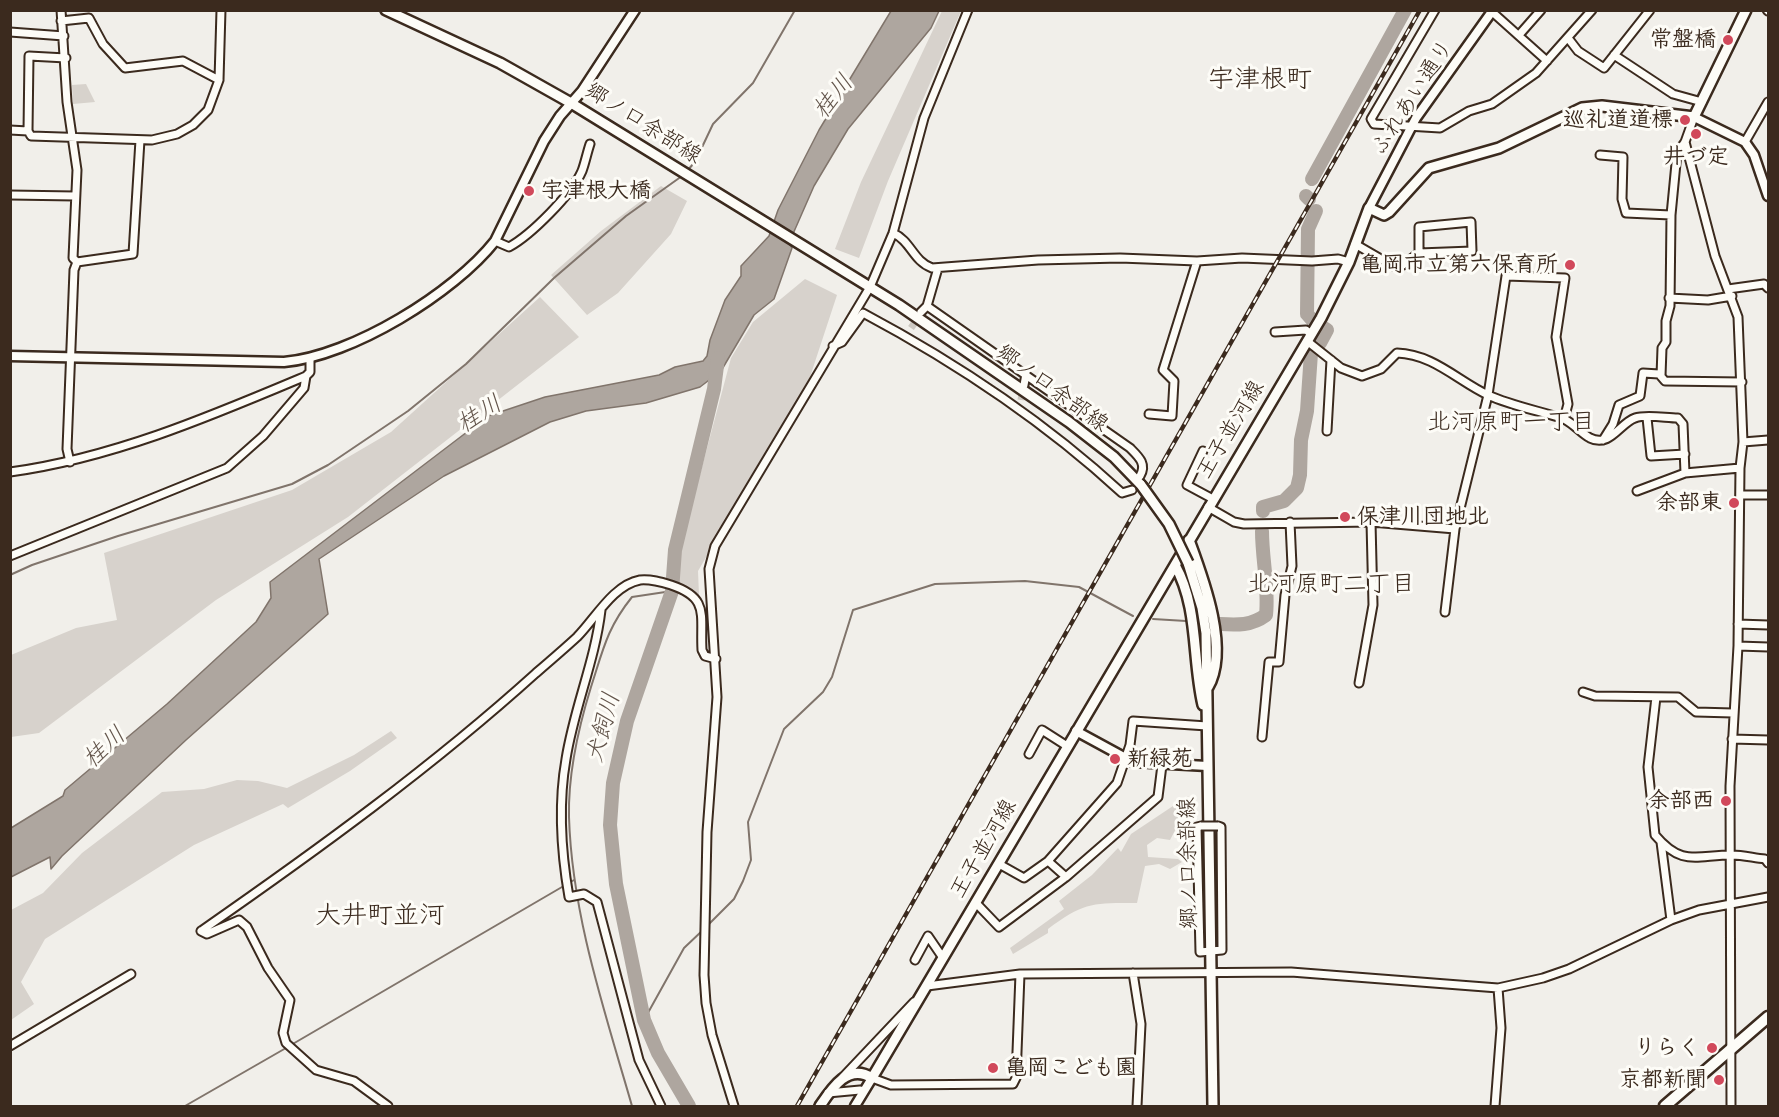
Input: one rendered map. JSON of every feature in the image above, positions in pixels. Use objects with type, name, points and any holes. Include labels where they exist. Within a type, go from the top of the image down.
[{"type":"highway","points":[[1665,1107],[1732,1051],[1768,1017]]},
{"type":"main road","name":"郷ノ口余部線","points":[[386,10],[500,63],[571,103],[870,287],[1069,422],[1141,481],[1169,524],[1188,563],[1202,608],[1206,633],[1213,1107]]},
{"type":"main road","points":[[1369,208],[1384,215],[1429,168],[1439,163],[1493,151],[1582,108],[1602,106],[1694,117],[1746,10]]},
{"type":"main road","name":"王子並河線","points":[[872,1078],[1321,318],[1348,262],[1369,208]]},
{"type":"main road","points":[[1189,540],[1213,614],[1216,673],[1207,689]]},
{"type":"main road","points":[[1175,565],[1182,578],[1189,604],[1196,645],[1198,682],[1207,722]]},
{"type":"main road","points":[[820,1107],[828,1093],[843,1077],[859,1072],[872,1078]]},
{"type":"street","points":[[62,10],[67,102],[74,137],[77,170],[73,258],[77,262]]},
{"type":"street","points":[[66,58],[29,56],[28,130],[31,136],[103,136],[140,140],[177,134],[193,125],[208,110],[219,80],[221,10]]},
{"type":"street","points":[[10,356],[285,362],[310,358],[345,347],[447,287],[473,266],[495,241],[544,141],[571,103],[582,92],[635,10]]},
{"type":"street","points":[[734,1107],[712,1035],[704,975],[707,832],[717,697],[710,569],[715,546],[812,389],[833,346],[870,287],[893,233],[924,118],[968,10]]},
{"type":"street","points":[[1435,10],[1371,119],[1374,124],[1440,128],[1469,111],[1492,104],[1536,73],[1592,10]]},
{"type":"street","points":[[1519,35],[1541,10]]},
{"type":"street","points":[[1568,38],[1578,51],[1604,68],[1650,10]]},
{"type":"street","points":[[1491,11],[1547,61]]},
{"type":"street","name":"ふれあい通り","points":[[1369,208],[1412,125],[1491,11]]},
{"type":"street","points":[[61,21],[89,18],[103,44],[125,68],[183,61],[219,80]]},
{"type":"street","points":[[10,32],[64,36]]},
{"type":"street","points":[[1614,55],[1673,94],[1702,102]]},
{"type":"street","points":[[1745,142],[1768,102]]},
{"type":"street","points":[[1742,382],[1684,383],[1665,381],[1661,376],[1662,348],[1666,342],[1671,215],[1677,153],[1685,142],[1694,117],[1745,142],[1754,155],[1768,196]]},
{"type":"street","points":[[10,130],[28,130]]},
{"type":"street","points":[[77,262],[132,254],[140,140]]},
{"type":"street","points":[[1685,142],[1715,256],[1738,317],[1742,382],[1743,442],[1740,468],[1738,646],[1732,739],[1731,1107]]},
{"type":"street","points":[[495,241],[509,248],[525,239],[539,225],[567,195],[582,172],[590,144]]},
{"type":"street","points":[[1600,155],[1623,157],[1622,199],[1626,213],[1671,215]]},
{"type":"street","points":[[10,195],[75,196]]},
{"type":"street","points":[[1355,244],[1393,267],[1403,265],[1419,253],[1472,250],[1471,222],[1419,227],[1419,253]]},
{"type":"street","points":[[893,233],[908,243],[926,266],[938,268],[1073,259],[1197,261],[1242,258],[1309,261],[1338,259],[1348,262]]},
{"type":"street","points":[[1149,414],[1172,416],[1174,381],[1163,370],[1197,261]]},
{"type":"street","points":[[70,462],[67,449],[70,357],[74,270],[77,262]]},
{"type":"street","points":[[921,312],[927,306],[938,268]]},
{"type":"street","points":[[1445,612],[1455,529],[1488,395],[1506,276],[1565,278],[1556,337],[1568,404],[1564,419]]},
{"type":"street","points":[[1669,298],[1708,300],[1764,284],[1768,288]]},
{"type":"street","points":[[927,306],[1130,448],[1142,460],[1141,481]]},
{"type":"street","points":[[833,346],[842,342],[863,313],[905,336],[1018,410],[1122,493],[1132,490]]},
{"type":"street","points":[[905,336],[911,328]]},
{"type":"street","points":[[1275,332],[1306,330],[1331,360],[1351,374],[1362,376],[1381,369],[1397,353],[1410,354],[1454,372],[1488,395],[1575,424],[1590,438],[1603,440],[1609,438],[1635,418],[1678,418],[1683,424],[1685,473]]},
{"type":"street","points":[[10,472],[70,462],[218,413],[306,376],[310,372],[310,358]]},
{"type":"street","points":[[1327,431],[1331,360]]},
{"type":"street","points":[[1603,440],[1613,424],[1619,405],[1640,396],[1643,373],[1661,376]]},
{"type":"street","points":[[1024,385],[1026,374]]},
{"type":"street","points":[[10,556],[227,468],[263,436],[304,388],[306,376]]},
{"type":"street","points":[[1018,410],[1021,400]]},
{"type":"street","points":[[1647,418],[1650,456],[1685,454]]},
{"type":"street","points":[[1743,442],[1768,440]]},
{"type":"street","points":[[1203,451],[1187,485],[1227,519],[1244,524],[1371,522],[1455,529]]},
{"type":"street","points":[[1637,491],[1685,473],[1740,468]]},
{"type":"street","points":[[1740,495],[1768,495]]},
{"type":"street","points":[[1262,737],[1269,662],[1279,662],[1285,595],[1292,566],[1290,522]]},
{"type":"street","points":[[1359,683],[1373,605],[1371,522]]},
{"type":"street","points":[[387,1107],[354,1081],[316,1070],[286,1043],[283,1033],[290,1000],[268,968],[247,927],[239,920],[207,934],[201,931],[373,806],[486,716],[579,635],[601,608],[629,583],[642,580],[658,581],[692,594],[700,606],[702,650],[705,656],[716,659]]},
{"type":"street","points":[[601,608],[598,637],[566,759],[561,811],[563,865],[569,897],[584,894],[597,902],[639,1060],[661,1107]]},
{"type":"street","points":[[1738,624],[1768,625]]},
{"type":"street","points":[[1738,646],[1768,647]]},
{"type":"street","points":[[1583,692],[1595,696],[1678,697],[1696,712],[1733,713]]},
{"type":"street","points":[[1656,696],[1648,767],[1655,835],[1679,856],[1688,859],[1732,855],[1765,859],[1768,863]]},
{"type":"street","points":[[999,864],[1024,878],[1047,861],[1117,783],[1130,745],[1133,721],[1207,722]]},
{"type":"street","points":[[1029,754],[1042,730],[1067,746]]},
{"type":"street","points":[[1076,731],[1133,762],[1207,766]]},
{"type":"street","points":[[1732,739],[1768,740]]},
{"type":"street","points":[[976,903],[999,927],[1066,877],[1158,797],[1162,765]]},
{"type":"street","points":[[1201,826],[1221,827],[1222,950],[1211,953],[1200,952],[1197,827],[1201,826]]},
{"type":"street","points":[[1661,842],[1671,920]]},
{"type":"street","points":[[1047,861],[1066,877]]},
{"type":"street","points":[[843,1077],[924,990],[1020,975],[1314,972],[1498,988],[1543,978],[1569,969],[1671,920],[1699,910],[1732,906],[1768,897]]},
{"type":"street","points":[[915,960],[928,936],[943,958]]},
{"type":"street","points":[[10,1046],[131,974]]},
{"type":"street","points":[[1133,974],[1141,1024],[1137,1107]]},
{"type":"street","points":[[855,1107],[872,1078],[891,1085],[1013,1084],[1016,1078],[1020,975]]},
{"type":"street","points":[[1495,1107],[1501,1028],[1498,988]]},
{"type":"street","points":[[828,1093],[860,1090]]},
{"type":"shaded area","points":[[891,11],[939,11],[931,28],[848,129],[814,186],[789,243],[792,248],[774,299],[754,315],[721,371],[700,387],[646,403],[586,411],[550,422],[444,476],[319,559],[328,614],[186,740],[51,869],[50,857],[11,877],[11,828],[63,796],[65,790],[167,704],[256,622],[271,598],[270,582],[488,416],[545,397],[659,375],[675,367],[703,361],[707,356],[710,340],[725,300],[741,276],[741,266],[769,236],[778,210],[819,130]]},
{"type":"shaded area","points":[[942,11],[961,11],[888,181],[859,258],[835,249],[861,182]]},
{"type":"shaded area","points":[[86,84],[95,102],[73,104],[72,85]]},
{"type":"shaded area","points":[[661,186],[687,201],[671,234],[618,293],[587,315],[551,275],[601,231]]},
{"type":"shaded area","points":[[805,279],[837,295],[808,383],[698,571],[699,595],[679,583],[677,561],[731,358],[753,322]]},
{"type":"shaded area","points":[[540,297],[579,337],[348,517],[216,600],[39,733],[11,737],[11,655],[76,628],[117,620],[104,553],[292,490],[391,432]]},
{"type":"shaded area","points":[[391,731],[397,738],[350,771],[288,808],[283,804],[194,845],[45,939],[21,982],[34,1004],[11,1020],[11,910],[43,893],[82,853],[162,792],[204,789],[237,780],[258,781],[287,788],[354,755]]},
{"type":"shaded area","points":[[1188,796],[1198,811],[1194,816],[1181,819],[1170,840],[1157,838],[1147,845],[1148,857],[1178,859],[1182,862],[1170,869],[1159,864],[1145,866],[1137,903],[1099,904],[1080,909],[1048,929],[1048,933],[1013,954],[1010,948],[1064,909],[1059,901],[1092,875],[1118,848],[1121,852],[1131,834]]},
{"type":"waterway","points":[[686,172],[695,162],[713,124],[753,83],[795,10]]},
{"type":"waterway","points":[[1312,179],[1405,10]]},
{"type":"waterway","points":[[10,575],[32,565],[118,536],[292,484],[328,465],[408,411],[466,364],[554,278],[626,216],[682,176]]},
{"type":"waterway","points":[[1306,196],[1309,199]]},
{"type":"waterway","points":[[1316,211],[1308,229],[1307,314],[1314,322],[1327,330],[1320,343]]},
{"type":"waterway","points":[[1263,511],[1263,507],[1284,501],[1297,488],[1300,475],[1301,440],[1307,411],[1311,353]]},
{"type":"waterway","name":"犬飼川","points":[[689,1106],[658,1053],[644,1020],[616,884],[610,825],[613,783],[627,721],[672,591],[675,550],[714,389],[718,358]]},
{"type":"waterway","points":[[1219,624],[1249,623],[1266,615],[1267,594],[1262,531]]},
{"type":"waterway","points":[[707,926],[734,899],[743,881],[751,860],[748,822],[784,729],[823,692],[832,677],[853,610],[935,584],[1025,581],[1079,587],[1133,616]]},
{"type":"waterway","points":[[632,1106],[601,999],[576,891],[571,854],[570,784],[582,719],[611,629],[632,597],[672,591]]},
{"type":"waterway","points":[[1153,619],[1186,621]]},
{"type":"waterway","points":[[291,1045],[574,880]]},
{"type":"waterway","points":[[644,1020],[684,948],[703,930]]},
{"type":"waterway","points":[[185,1106],[286,1048]]},
{"type":"tunnel","points":[[911,328],[920,315]]},
{"type":"tunnel","points":[[1021,400],[1023,387]]},
{"type":"railway","points":[[797,1106],[1420,10]]},
{"type":"place","name":"常盤橋","points":[[1728,40]]},
{"type":"place","name":"巡礼道道標","points":[[1685,120]]},
{"type":"place","name":"井づ定","points":[[1696,134]]},
{"type":"place","name":"宇津根大橋","points":[[529,191]]},
{"type":"place","name":"亀岡市立第六保育所","points":[[1570,265]]},
{"type":"place","name":"余部東","points":[[1734,503]]},
{"type":"place","name":"保津川団地北","points":[[1345,517]]},
{"type":"place","name":"新緑苑","points":[[1115,759]]},
{"type":"place","name":"余部西","points":[[1726,801]]},
{"type":"place","name":"りらく","points":[[1712,1048]]},
{"type":"place","name":"亀岡こども園","points":[[993,1068]]},
{"type":"place","name":"京都新聞","points":[[1719,1080]]},
{"type":"district","name":"宇津根町","points":[[1260,80]]},
{"type":"district","name":"北河原町一丁目","points":[[1511,423]]},
{"type":"district","name":"北河原町二丁目","points":[[1331,585]]},
{"type":"district","name":"大井町並河","points":[[380,916]]},
{"type":"water label","name":"桂川","points":[[834,97]]},
{"type":"water label","name":"桂川","points":[[480,415]]},
{"type":"water label","name":"桂川","points":[[105,748]]}]
